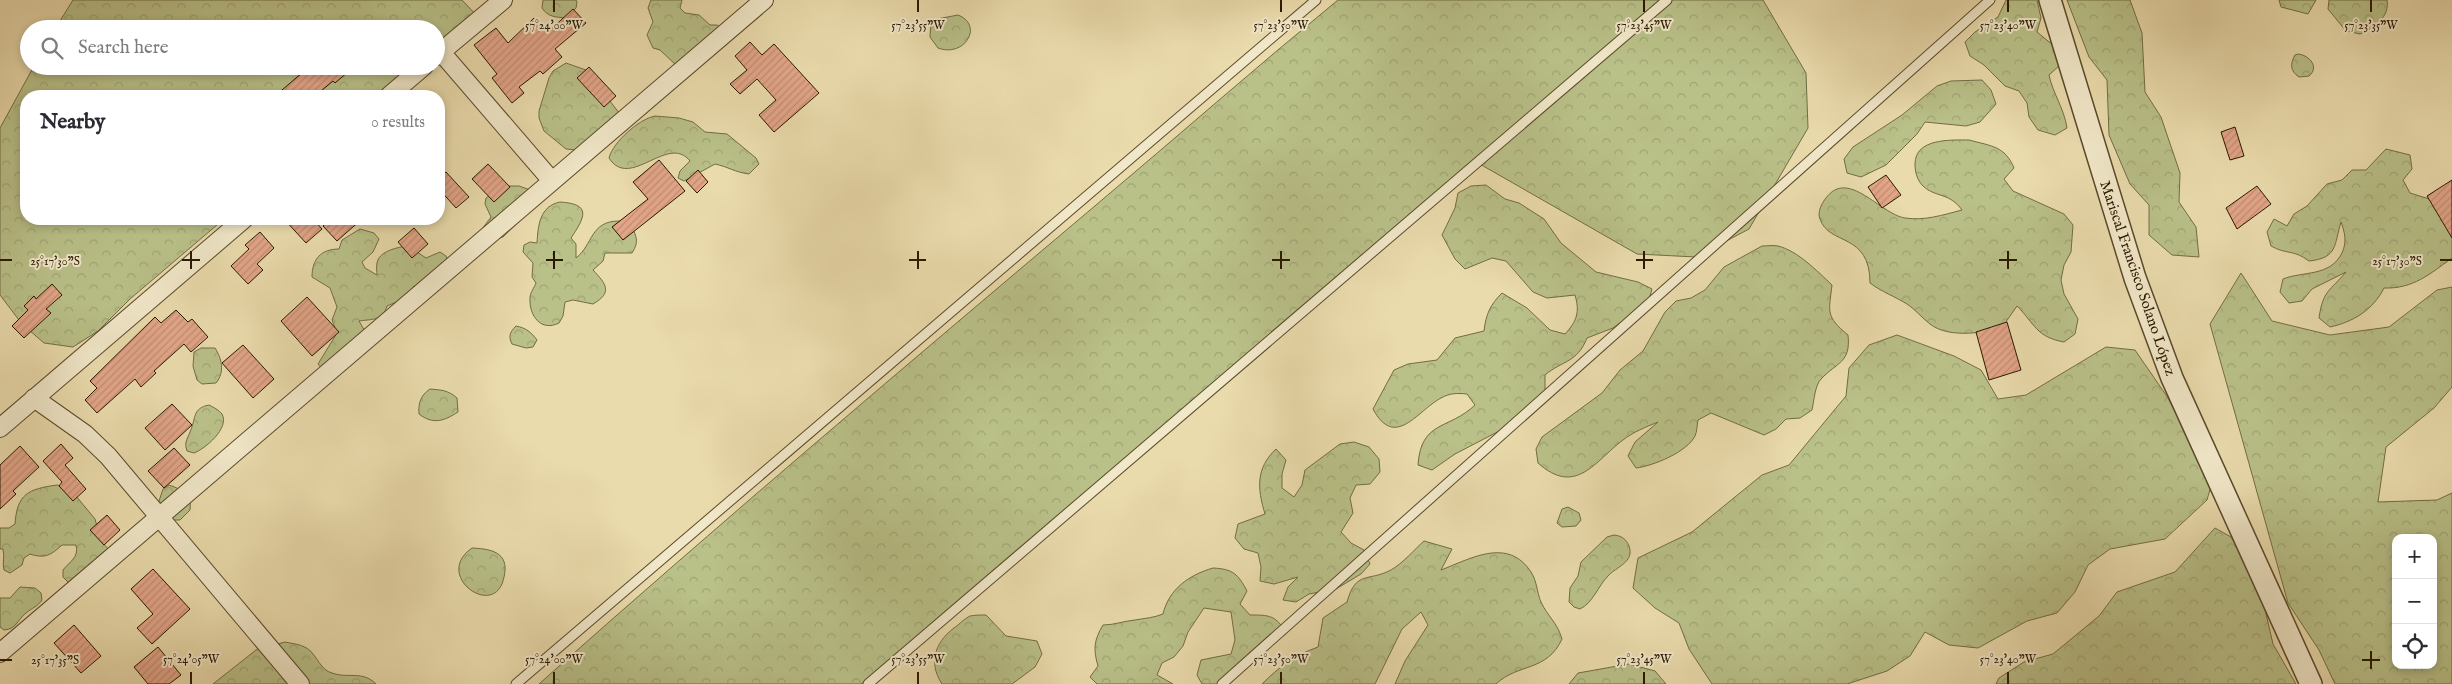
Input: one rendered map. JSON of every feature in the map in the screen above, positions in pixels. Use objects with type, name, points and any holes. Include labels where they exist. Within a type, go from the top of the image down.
[{"type":"street","points":[[445,49],[503,0]]},
{"type":"street","points":[[0,653],[764,0]]},
{"type":"street","name":"Mariscal Francisco Solano López","points":[[2050,0],[2135,278],[2172,378],[2311,684]]},
{"type":"street","points":[[445,61],[552,181]]},
{"type":"street","points":[[395,90],[413,75]]},
{"type":"street","points":[[0,428],[237,225]]},
{"type":"street","points":[[34,398],[85,434],[108,456],[300,684]]},
{"type":"lane","points":[[516,684],[1316,0]]},
{"type":"lane","points":[[868,684],[1667,0]]},
{"type":"lane","points":[[1222,684],[1990,0]]},
{"type":"green space","points":[[73,0],[462,0],[479,18],[445,45],[445,20],[61,20]]},
{"type":"green space","points":[[543,0],[576,0],[577,2],[576,8],[566,18],[549,15],[542,8]]},
{"type":"green space","points":[[651,0],[682,0],[680,8],[685,13],[699,15],[710,25],[717,25],[723,29],[677,66],[660,50],[653,48],[647,35],[653,22],[648,8]]},
{"type":"green space","points":[[1338,0],[1763,0],[1806,73],[1808,128],[1749,229],[1696,257],[1637,254],[1478,163],[956,606],[861,684],[539,684],[816,443]]},
{"type":"green space","points":[[2006,0],[2037,0],[2041,18],[2037,32],[2059,50],[2060,65],[2049,75],[2067,128],[2055,135],[2038,130],[2029,117],[2027,103],[2019,91],[2005,86],[1984,65],[1970,56],[1965,42],[1975,32],[1998,17]]},
{"type":"green space","points":[[2067,0],[2130,0],[2142,33],[2145,92],[2161,117],[2180,173],[2179,202],[2196,227],[2199,257],[2172,255],[2149,235],[2149,205],[2130,184],[2109,135],[2107,80],[2089,57]]},
{"type":"green space","points":[[2279,0],[2316,0],[2308,14],[2281,7]]},
{"type":"green space","points":[[2329,0],[2387,0],[2387,6],[2386,12],[2380,21],[2371,29],[2360,34],[2346,31],[2328,9]]},
{"type":"green space","points":[[958,15],[966,20],[970,26],[968,39],[963,45],[956,48],[948,50],[938,48],[930,37],[931,23],[937,19]]},
{"type":"green space","points":[[2298,54],[2312,62],[2313,69],[2309,76],[2299,77],[2292,70],[2292,61],[2295,55]]},
{"type":"green space","points":[[566,63],[586,70],[623,118],[587,151],[566,149],[544,131],[539,118],[539,111],[549,78],[553,71]]},
{"type":"green space","points":[[29,75],[407,75],[388,90],[21,90]]},
{"type":"green space","points":[[1982,80],[1991,90],[1996,104],[1980,122],[1966,126],[1925,122],[1917,134],[1886,165],[1861,177],[1847,173],[1844,159],[1853,147],[1902,115],[1937,86],[1951,81]]},
{"type":"green space","points":[[20,92],[20,225],[217,225],[130,299],[98,331],[73,347],[44,343],[22,324],[0,295],[0,128]]},
{"type":"green space","points":[[655,116],[679,118],[693,122],[705,132],[727,134],[756,158],[759,164],[749,174],[715,164],[684,181],[678,178],[680,171],[690,161],[681,154],[671,153],[638,166],[627,168],[618,166],[609,158],[621,138],[634,126]]},
{"type":"green space","points":[[1969,140],[2002,151],[2014,168],[2004,179],[2013,191],[2064,214],[2073,225],[2071,252],[2064,265],[2061,280],[2064,294],[2078,319],[2075,334],[2064,342],[2047,337],[2037,329],[2017,306],[2001,329],[1955,333],[1937,328],[1927,322],[1913,308],[1870,283],[1868,267],[1857,247],[1832,233],[1820,219],[1820,211],[1826,198],[1835,190],[1844,188],[1854,190],[1895,215],[1905,218],[1941,216],[1962,210],[1952,200],[1923,186],[1917,176],[1915,164],[1921,149],[1927,145],[1935,142]]},
{"type":"green space","points":[[2386,149],[2410,155],[2412,169],[2403,180],[2410,193],[2439,202],[2452,214],[2452,258],[2428,275],[2412,283],[2394,288],[2384,288],[2374,303],[2362,314],[2347,322],[2330,327],[2319,318],[2323,302],[2328,292],[2346,272],[2312,289],[2302,301],[2289,303],[2280,292],[2283,279],[2323,270],[2337,261],[2344,249],[2345,241],[2341,222],[2335,244],[2330,253],[2325,257],[2309,261],[2299,255],[2271,246],[2267,232],[2274,219],[2287,226],[2294,214],[2307,206],[2327,184],[2342,180],[2352,170],[2366,170]]},
{"type":"green space","points":[[1486,185],[1505,199],[1519,203],[1544,219],[1561,243],[1596,272],[1638,282],[1652,289],[1648,303],[1613,328],[1587,338],[1574,357],[1545,375],[1545,390],[1540,403],[1505,428],[1455,454],[1432,470],[1418,465],[1420,451],[1425,440],[1430,433],[1456,419],[1475,405],[1467,394],[1451,394],[1432,404],[1406,424],[1398,427],[1390,426],[1381,421],[1373,409],[1394,370],[1408,364],[1437,360],[1455,338],[1484,331],[1489,310],[1502,293],[1527,308],[1550,330],[1565,334],[1575,320],[1577,311],[1575,295],[1547,298],[1533,292],[1506,261],[1492,258],[1465,269],[1455,259],[1442,235],[1455,208],[1458,193],[1471,186]]},
{"type":"green space","points":[[504,186],[519,186],[533,191],[535,206],[503,237],[496,239],[482,235],[482,229],[491,217],[485,204],[486,198]]},
{"type":"green space","points":[[560,202],[577,206],[583,213],[580,224],[571,238],[576,244],[576,258],[582,253],[597,229],[610,222],[622,221],[628,223],[634,231],[636,242],[632,253],[605,253],[603,261],[593,270],[605,287],[604,295],[600,300],[593,304],[573,300],[565,302],[563,316],[559,323],[547,325],[537,321],[530,305],[531,292],[536,283],[532,277],[533,263],[523,252],[524,245],[530,242],[537,243],[539,223],[544,212],[553,204]]},
{"type":"green space","points":[[360,229],[374,233],[379,239],[373,252],[362,262],[365,268],[377,275],[377,263],[381,255],[389,250],[408,246],[426,258],[440,252],[446,256],[448,262],[421,284],[414,286],[406,298],[387,306],[380,317],[359,321],[366,333],[323,370],[318,364],[337,333],[332,320],[337,307],[330,288],[312,277],[312,271],[319,256],[327,251],[339,249],[342,240]]},
{"type":"green space","points":[[1762,246],[1778,246],[1793,252],[1832,285],[1830,313],[1835,323],[1848,335],[1845,357],[1819,382],[1812,410],[1800,418],[1786,419],[1776,429],[1764,435],[1711,413],[1698,420],[1695,436],[1685,447],[1669,457],[1643,467],[1636,468],[1628,456],[1635,442],[1658,422],[1627,437],[1594,465],[1574,476],[1563,477],[1551,473],[1538,463],[1536,449],[1542,437],[1602,393],[1620,370],[1643,351],[1665,312],[1676,301],[1691,298],[1705,290],[1724,267]]},
{"type":"green space","points":[[2241,273],[2272,321],[2330,335],[2389,327],[2437,290],[2452,287],[2452,387],[2434,408],[2386,447],[2378,502],[2437,500],[2452,493],[2452,684],[2335,684],[2319,650],[2288,603],[2210,324]]},
{"type":"green space","points":[[516,326],[525,329],[535,337],[537,340],[533,347],[526,348],[512,344],[510,334]]},
{"type":"green space","points":[[1897,335],[1954,356],[1981,370],[1998,399],[2026,395],[2106,347],[2135,350],[2168,398],[2194,449],[2215,472],[2207,500],[2165,539],[2110,549],[2088,565],[2075,592],[2057,613],[2027,621],[1978,648],[1949,645],[1925,632],[1910,656],[1887,671],[1847,684],[1712,684],[1689,649],[1679,623],[1655,608],[1633,588],[1638,558],[1692,532],[1762,475],[1789,465],[1846,396],[1849,368],[1869,345]]},
{"type":"green space","points":[[201,348],[215,348],[219,357],[222,366],[221,374],[216,383],[202,384],[197,380],[193,366],[194,352]]},
{"type":"green space","points":[[430,389],[441,390],[454,395],[457,398],[458,412],[448,418],[434,421],[419,414],[421,400]]},
{"type":"green space","points":[[209,405],[222,414],[223,425],[210,443],[199,451],[194,453],[187,451],[186,441],[195,415],[204,406]]},
{"type":"green space","points":[[1354,442],[1369,447],[1379,459],[1380,472],[1370,484],[1356,485],[1350,498],[1353,513],[1341,532],[1351,543],[1364,550],[1370,564],[1361,574],[1336,589],[1309,594],[1296,602],[1283,600],[1288,587],[1298,577],[1274,584],[1260,581],[1261,567],[1258,553],[1244,549],[1235,538],[1238,524],[1265,514],[1260,479],[1269,456],[1276,449],[1286,460],[1282,474],[1282,488],[1294,497],[1302,485],[1305,470],[1340,444]]},
{"type":"green space","points":[[57,485],[71,490],[95,519],[101,541],[111,552],[74,588],[63,577],[63,570],[75,556],[76,545],[62,545],[51,554],[44,556],[30,554],[24,558],[22,565],[10,573],[4,570],[3,549],[0,549],[0,528],[9,528],[15,524],[18,506],[26,495],[31,491]]},
{"type":"green space","points":[[169,485],[186,493],[190,500],[190,510],[180,520],[172,520],[158,504],[163,489]]},
{"type":"green space","points":[[1568,507],[1579,513],[1581,520],[1576,526],[1562,527],[1557,523],[1562,509]]},
{"type":"green space","points":[[2215,528],[2231,537],[2260,588],[2273,644],[2296,684],[1996,684],[1999,678],[2024,662],[2053,654],[2099,616],[2117,592],[2175,572]]},
{"type":"green space","points":[[1614,535],[1627,541],[1630,552],[1627,560],[1604,580],[1592,599],[1585,606],[1580,609],[1574,607],[1569,602],[1570,588],[1578,576],[1581,562],[1607,537]]},
{"type":"green space","points":[[1424,541],[1452,549],[1441,570],[1489,553],[1512,555],[1522,561],[1531,572],[1541,602],[1560,633],[1562,639],[1556,650],[1540,662],[1505,677],[1496,684],[1395,684],[1405,661],[1428,625],[1421,612],[1402,629],[1375,684],[1262,684],[1288,662],[1318,647],[1323,618],[1347,602],[1354,585],[1364,578],[1383,574],[1391,570]]},
{"type":"green space","points":[[472,548],[494,552],[503,559],[505,572],[503,581],[497,591],[488,595],[478,594],[462,580],[459,570],[462,559]]},
{"type":"green space","points":[[1213,568],[1230,571],[1241,580],[1247,591],[1240,604],[1250,615],[1262,615],[1275,619],[1286,633],[1224,684],[1202,684],[1197,675],[1201,660],[1231,654],[1235,640],[1231,612],[1204,608],[1188,632],[1183,646],[1174,657],[1162,663],[1157,675],[1173,684],[1097,684],[1090,677],[1098,666],[1095,645],[1103,625],[1163,614],[1170,597],[1181,584]]},
{"type":"green space","points":[[20,587],[35,588],[41,593],[42,600],[28,611],[12,628],[4,630],[0,627],[0,598],[10,598]]},
{"type":"green space","points":[[986,615],[1006,636],[1037,641],[1042,654],[1035,667],[1012,684],[942,684],[935,667],[936,652],[939,644],[950,631],[970,616]]},
{"type":"green space","points":[[285,642],[308,649],[323,668],[329,672],[338,675],[365,677],[376,684],[213,684],[256,650]]},
{"type":"green space","points":[[1629,664],[1655,671],[1666,684],[1569,684],[1578,673]]},
{"type":"building","points":[[573,9],[586,23],[555,49],[562,57],[543,74],[540,71],[519,87],[524,93],[512,103],[492,78],[497,74],[474,45],[496,28],[508,43],[534,18],[548,32]]},
{"type":"building","points":[[750,42],[762,55],[774,44],[819,93],[774,132],[759,115],[776,100],[757,79],[740,94],[730,84],[747,70],[735,56]]},
{"type":"building","points":[[589,67],[616,96],[604,107],[577,78]]},
{"type":"building","points":[[300,75],[344,75],[322,90],[282,90]]},
{"type":"building","points":[[2235,127],[2244,156],[2230,160],[2221,132]]},
{"type":"building","points":[[659,160],[685,191],[623,240],[612,227],[648,199],[633,182]]},
{"type":"building","points":[[488,164],[510,187],[494,202],[472,179]]},
{"type":"building","points":[[698,170],[708,182],[697,193],[686,181]]},
{"type":"building","points":[[445,173],[469,197],[456,208],[445,196]]},
{"type":"building","points":[[1886,175],[1901,195],[1882,208],[1868,187]]},
{"type":"building","points":[[2452,180],[2452,238],[2427,196]]},
{"type":"building","points":[[2257,186],[2271,204],[2237,229],[2226,208]]},
{"type":"building","points":[[290,225],[318,225],[322,229],[306,243]]},
{"type":"building","points":[[324,225],[355,225],[337,241],[323,226]]},
{"type":"building","points":[[414,228],[428,244],[412,258],[398,242]]},
{"type":"building","points":[[260,232],[274,248],[257,264],[263,270],[248,284],[231,266],[249,249],[245,245]]},
{"type":"building","points":[[52,284],[62,295],[46,309],[51,313],[24,338],[12,326],[28,310],[24,306],[34,296],[36,299]]},
{"type":"building","points":[[307,297],[339,332],[312,356],[281,321]]},
{"type":"building","points":[[176,310],[188,322],[192,319],[208,337],[191,352],[184,344],[154,371],[156,373],[141,387],[135,379],[97,413],[85,400],[97,388],[90,381],[155,317],[161,323]]},
{"type":"building","points":[[2007,322],[2021,370],[1989,380],[1976,332]]},
{"type":"building","points":[[243,345],[274,379],[253,398],[222,363]]},
{"type":"building","points":[[172,404],[192,425],[165,450],[145,428]]},
{"type":"building","points":[[61,444],[73,458],[65,465],[86,489],[73,501],[59,486],[62,482],[43,461]]},
{"type":"building","points":[[20,446],[39,467],[13,491],[16,494],[0,509],[0,465]]},
{"type":"building","points":[[174,448],[190,465],[164,488],[148,471]]},
{"type":"building","points":[[107,515],[120,530],[104,545],[90,530]]},
{"type":"building","points":[[153,569],[190,609],[152,644],[137,628],[153,614],[131,589]]},
{"type":"building","points":[[74,625],[101,656],[81,673],[54,643]]},
{"type":"building","points":[[158,647],[181,675],[169,684],[148,684],[134,667]]}]
